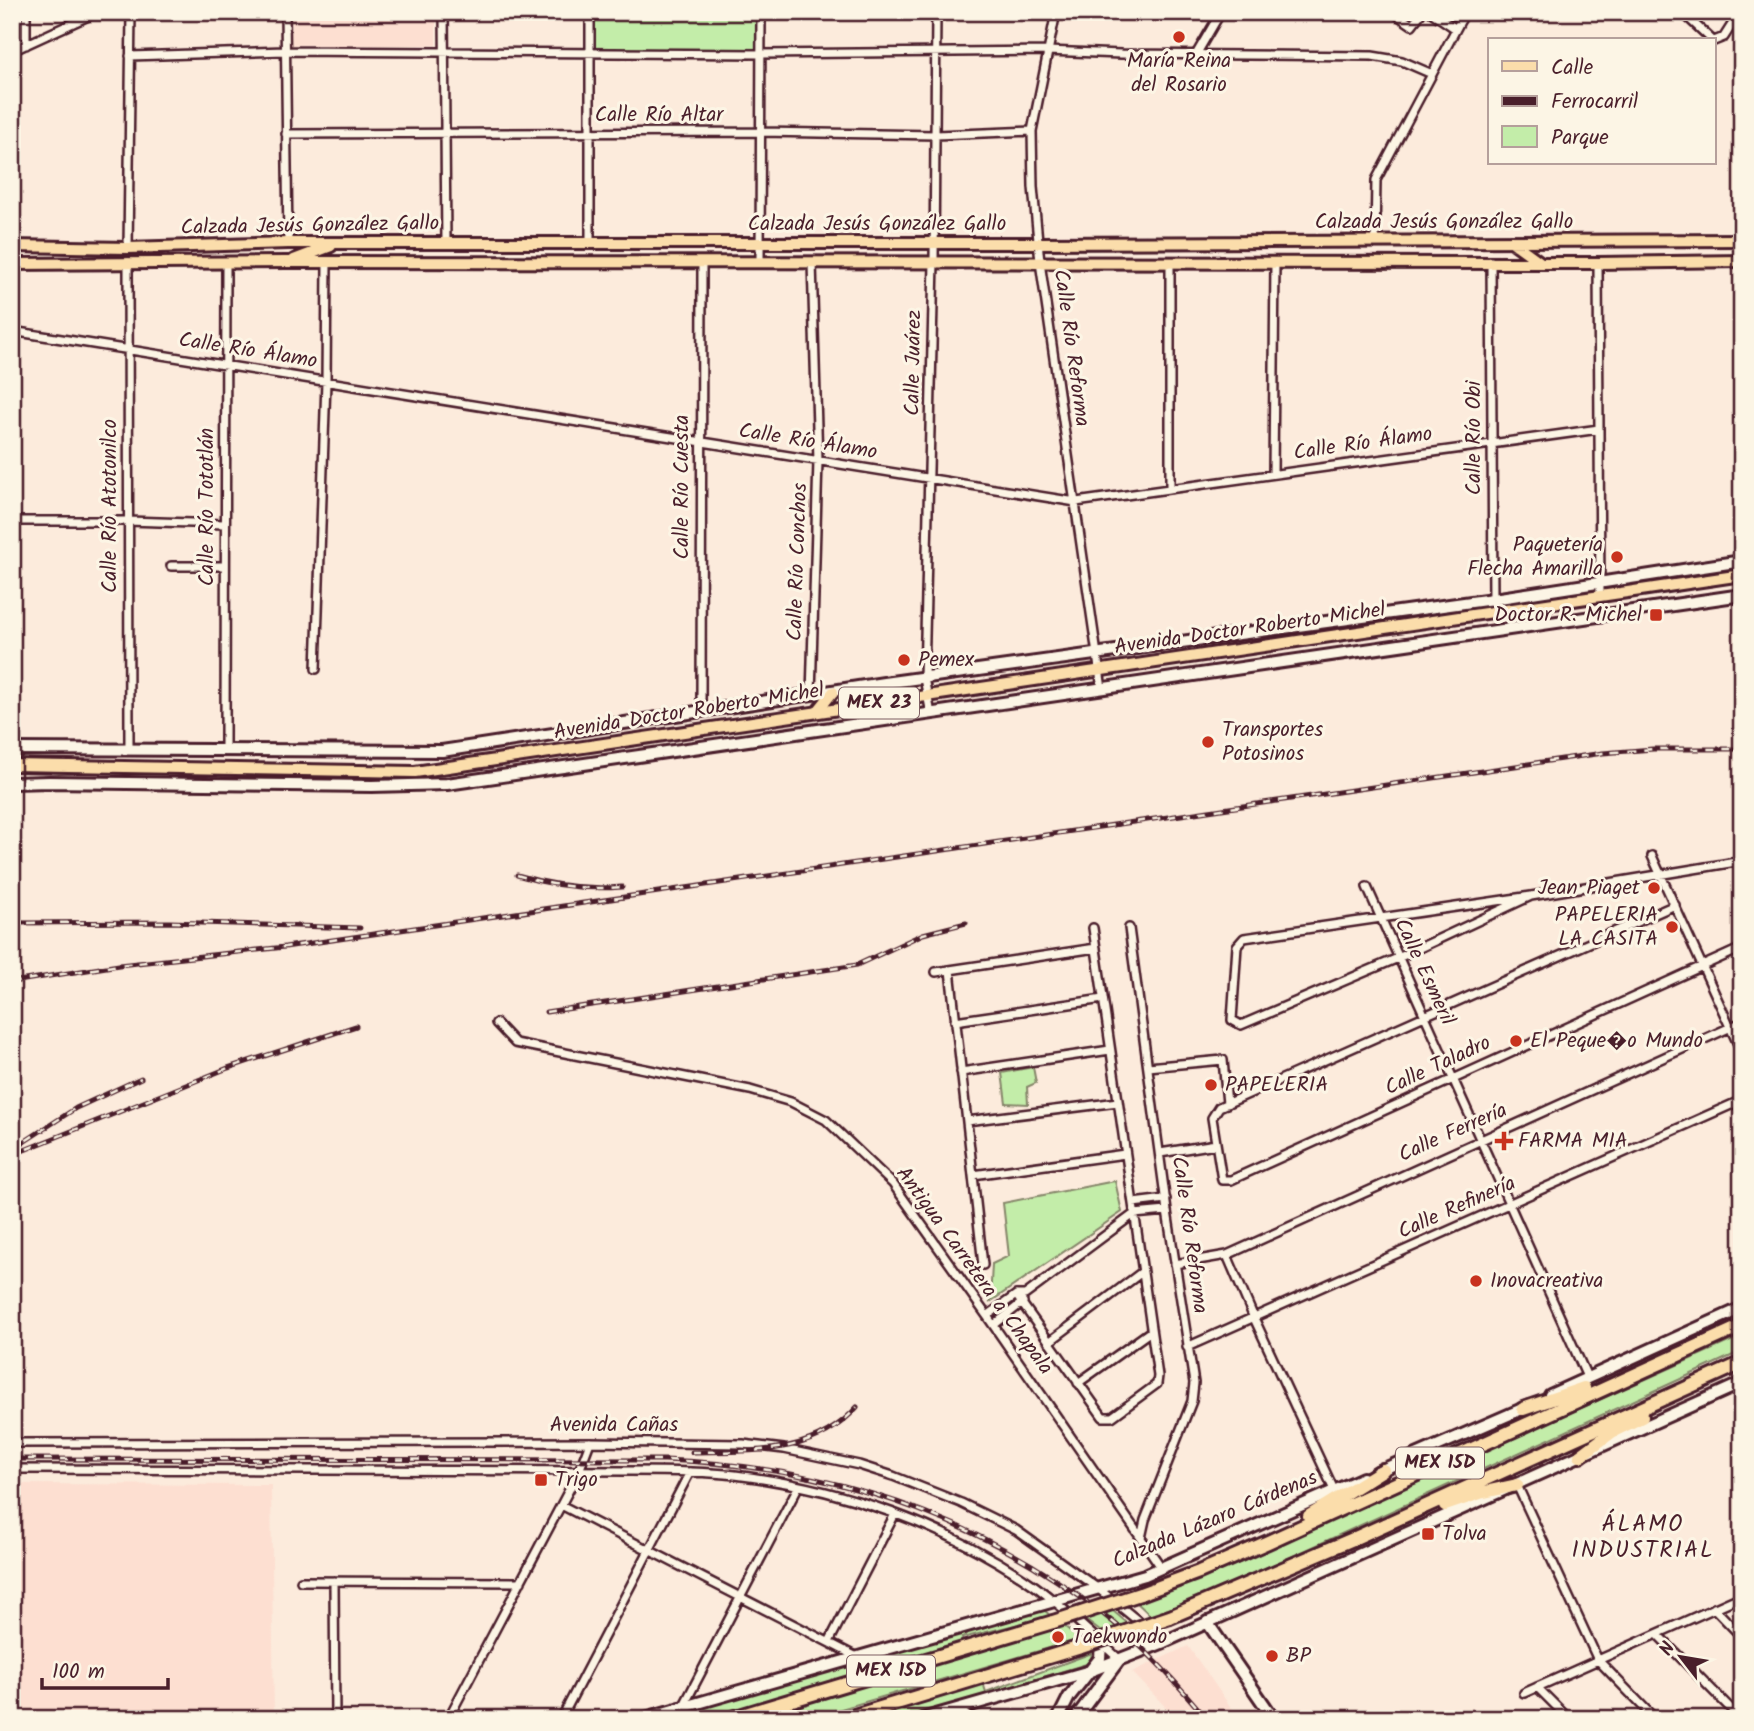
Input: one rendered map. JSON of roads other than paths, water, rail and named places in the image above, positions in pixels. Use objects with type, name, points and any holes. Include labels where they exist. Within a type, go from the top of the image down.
[{"type":"highway","points":[[1523,1409],[1571,1394],[1712,1332],[1739,1327]]},
{"type":"highway","name":"Calzada Lázaro Cárdenas","points":[[729,1719],[1053,1622],[1199,1572],[1739,1327]]},
{"type":"highway","points":[[1580,1456],[1612,1432],[1742,1364]]},
{"type":"highway","name":"MEX 15D","points":[[844,1719],[1170,1617],[1353,1539],[1742,1364]]},
{"type":"highway","points":[[1268,1542],[1382,1470]]},
{"type":"highway","points":[[1353,1539],[1480,1493],[1517,1485]]},
{"type":"main road","name":"Calzada Jesús González Gallo","points":[[12,246],[128,248],[288,243],[1742,240]]},
{"type":"main road","points":[[1510,241],[1540,262]]},
{"type":"main road","points":[[287,262],[337,244]]},
{"type":"main road","name":"Calzada Jesús González Gallo","points":[[12,264],[1742,261]]},
{"type":"main road","name":"Avenida Doctor Roberto Michel","points":[[12,748],[435,752],[924,678],[1493,599],[1742,561]]},
{"type":"main road","name":"Avenida Doctor Roberto Michel","points":[[12,765],[415,772],[1742,575]]},
{"type":"main road","name":"Avenida Doctor Roberto Michel","points":[[12,783],[372,786],[447,784],[1742,595]]},
{"type":"main road","points":[[817,712],[833,692]]},
{"type":"main road","points":[[704,729],[706,747]]},
{"type":"main road","points":[[310,770],[311,751]]},
{"type":"main road","points":[[168,783],[169,767]]},
{"type":"main road","name":"Calzada Lázaro Cárdenas","points":[[642,1719],[1145,1575],[1523,1409],[1587,1377],[1742,1308]]},
{"type":"main road","points":[[922,1719],[1090,1671],[1164,1642],[1742,1383]]},
{"type":"main road","points":[[1207,1622],[1274,1719]]},
{"type":"main road","points":[[1058,1719],[1069,1697],[1100,1658],[1101,1643]]},
{"type":"main road","points":[[1075,1719],[1119,1659]]},
{"type":"street","points":[[26,12],[26,45]]},
{"type":"street","points":[[12,51],[97,12]]},
{"type":"street","points":[[128,248],[131,12]]},
{"type":"street","points":[[285,12],[288,243]]},
{"type":"street","points":[[444,12],[446,243]]},
{"type":"street","points":[[590,12],[590,243]]},
{"type":"street","points":[[760,263],[761,12]]},
{"type":"street","name":"Calle Juárez","points":[[931,715],[924,678],[934,262],[932,243],[936,135],[936,12]]},
{"type":"street","name":"Calle Río Reforma","points":[[1056,12],[1032,131],[1033,187],[1040,262],[1102,689]]},
{"type":"street","points":[[1197,53],[1221,12]]},
{"type":"street","points":[[1393,12],[1412,25],[1422,12]]},
{"type":"street","points":[[1431,12],[1456,29]]},
{"type":"street","points":[[1375,242],[1376,180],[1463,16],[1451,12]]},
{"type":"street","points":[[1682,12],[1711,38]]},
{"type":"street","points":[[1716,40],[1724,37],[1740,12]]},
{"type":"street","points":[[131,56],[285,51],[1197,53],[1372,56],[1402,61],[1432,74]]},
{"type":"street","name":"Calle Río Altar","points":[[286,134],[761,132],[936,135],[1032,131]]},
{"type":"street","name":"Calle Río Obi","points":[[1491,261],[1493,614]]},
{"type":"street","name":"Calle Río Atotonilco","points":[[128,262],[129,749]]},
{"type":"street","name":"Calle Río Conchos","points":[[811,695],[818,461],[812,262]]},
{"type":"street","points":[[1170,262],[1170,489]]},
{"type":"street","points":[[1273,474],[1275,262]]},
{"type":"street","points":[[316,669],[326,382],[327,263]]},
{"type":"street","name":"Calle Río Cuesta","points":[[701,711],[702,263]]},
{"type":"street","points":[[1598,263],[1600,597]]},
{"type":"street","name":"Calle Río Tototlán","points":[[225,750],[226,264]]},
{"type":"street","name":"Calle Río Álamo","points":[[12,331],[1076,502],[1599,429]]},
{"type":"street","points":[[12,521],[224,524]]},
{"type":"street","points":[[171,566],[224,566]]},
{"type":"street","points":[[1652,856],[1742,1053]]},
{"type":"street","points":[[1531,896],[1398,958],[1241,1025],[1235,1023],[1231,1016],[1237,946],[1241,940],[1742,861]]},
{"type":"street","name":"Calle Esmeril","points":[[1367,887],[1587,1377]]},
{"type":"street","points":[[1160,1153],[1216,1144],[1212,1118],[1215,1111],[1227,1104],[1675,905]]},
{"type":"street","points":[[1020,1295],[1023,1305],[1100,1415],[1108,1419],[1112,1417],[1157,1384],[1152,1331],[1093,928]]},
{"type":"street","name":"Calle Río Reforma","points":[[1129,928],[1194,1394],[1145,1520],[1141,1538]]},
{"type":"street","points":[[936,972],[1096,948]]},
{"type":"street","name":"Calle Taladro","points":[[1216,1144],[1220,1177],[1225,1182],[1742,948]]},
{"type":"street","points":[[950,970],[983,1265]]},
{"type":"street","points":[[956,1021],[1103,999]]},
{"type":"street","name":"Calle Ferrería","points":[[1175,1264],[1227,1255],[1742,1022]]},
{"type":"street","name":"Antigua Carretera a Chapala","points":[[496,1023],[514,1043],[750,1090],[809,1110],[826,1121],[893,1184],[988,1316],[1161,1567]]},
{"type":"street","points":[[961,1072],[1110,1049]]},
{"type":"street","points":[[1148,1067],[1223,1060],[1227,1104]]},
{"type":"street","name":"Calle Refinería","points":[[1187,1347],[1742,1100]]},
{"type":"street","points":[[967,1121],[1118,1101]]},
{"type":"street","points":[[973,1175],[1125,1154]]},
{"type":"street","points":[[1133,1203],[1166,1199]]},
{"type":"street","points":[[988,1316],[1134,1214],[1167,1211]]},
{"type":"street","points":[[1227,1255],[1334,1490]]},
{"type":"street","points":[[1049,1342],[1142,1272]]},
{"type":"street","points":[[994,1325],[1023,1305]]},
{"type":"street","points":[[1078,1383],[1152,1331]]},
{"type":"street","points":[[448,1719],[579,1471],[590,1442]]},
{"type":"street","name":"Avenida Cañas","points":[[12,1443],[590,1442],[743,1444],[784,1449],[859,1465],[893,1476],[1016,1530],[1100,1590],[1164,1642]]},
{"type":"street","points":[[12,1469],[579,1471],[735,1475],[798,1486],[859,1501],[943,1534],[993,1559],[1056,1602],[1119,1659]]},
{"type":"street","points":[[561,1719],[690,1472]]},
{"type":"street","points":[[1517,1485],[1598,1660],[1655,1719]]},
{"type":"street","points":[[682,1707],[798,1486]]},
{"type":"street","points":[[561,1505],[860,1658]]},
{"type":"street","points":[[829,1642],[895,1514]]},
{"type":"street","points":[[301,1581],[521,1581]]},
{"type":"street","points":[[334,1581],[335,1719]]},
{"type":"street","points":[[1524,1693],[1742,1595]]},
{"type":"street","points":[[1714,1608],[1742,1637]]},
{"type":"street","points":[[1657,1634],[1741,1719]]},
{"type":"street","points":[[1537,1687],[1569,1719]]},
{"type":"street","points":[[956,1709],[973,1719]]},
{"type":"railway","points":[[12,982],[119,965],[285,947],[1603,753],[1653,749],[1742,749]]},
{"type":"railway","points":[[517,875],[569,886],[622,887]]},
{"type":"railway","points":[[12,923],[169,922],[360,928]]},
{"type":"railway","points":[[546,1012],[857,965],[923,934],[966,923]]},
{"type":"railway","points":[[12,1155],[228,1068],[356,1026]]},
{"type":"railway","points":[[13,1149],[76,1108],[141,1078]]},
{"type":"railway","points":[[692,1452],[759,1450],[802,1443],[822,1435],[857,1407]]},
{"type":"railway","points":[[12,1459],[665,1460],[725,1464],[841,1485],[950,1523],[1003,1549],[1054,1579],[1131,1638],[1207,1719]]},
{"type":"place","name":"María Reina del Rosario","points":[[1179,37]]},
{"type":"place","name":"Paquetería Flecha Amarilla","points":[[1617,557]]},
{"type":"place","name":"Doctor R. Michel","points":[[1656,615]]},
{"type":"place","name":"Pemex","points":[[904,660]]},
{"type":"place","name":"Transportes Potosinos","points":[[1208,742]]},
{"type":"place","name":"Jean Piaget","points":[[1654,888]]},
{"type":"place","name":"PAPELERIA LA CASITA","points":[[1672,927]]},
{"type":"place","name":"El Peque�o Mundo","points":[[1516,1041]]},
{"type":"place","name":"PAPELERIA","points":[[1211,1085]]},
{"type":"place","name":"FARMA MIA","points":[[1504,1141]]},
{"type":"place","name":"Inovacreativa","points":[[1476,1281]]},
{"type":"place","name":"Trigo","points":[[541,1480]]},
{"type":"place","name":"Tolva","points":[[1428,1534]]},
{"type":"place","name":"Taekwondo","points":[[1058,1637]]},
{"type":"place","name":"BP","points":[[1272,1656]]},
{"type":"district","name":"ÁLAMO INDUSTRIAL","points":[[1643,1538]]}]
